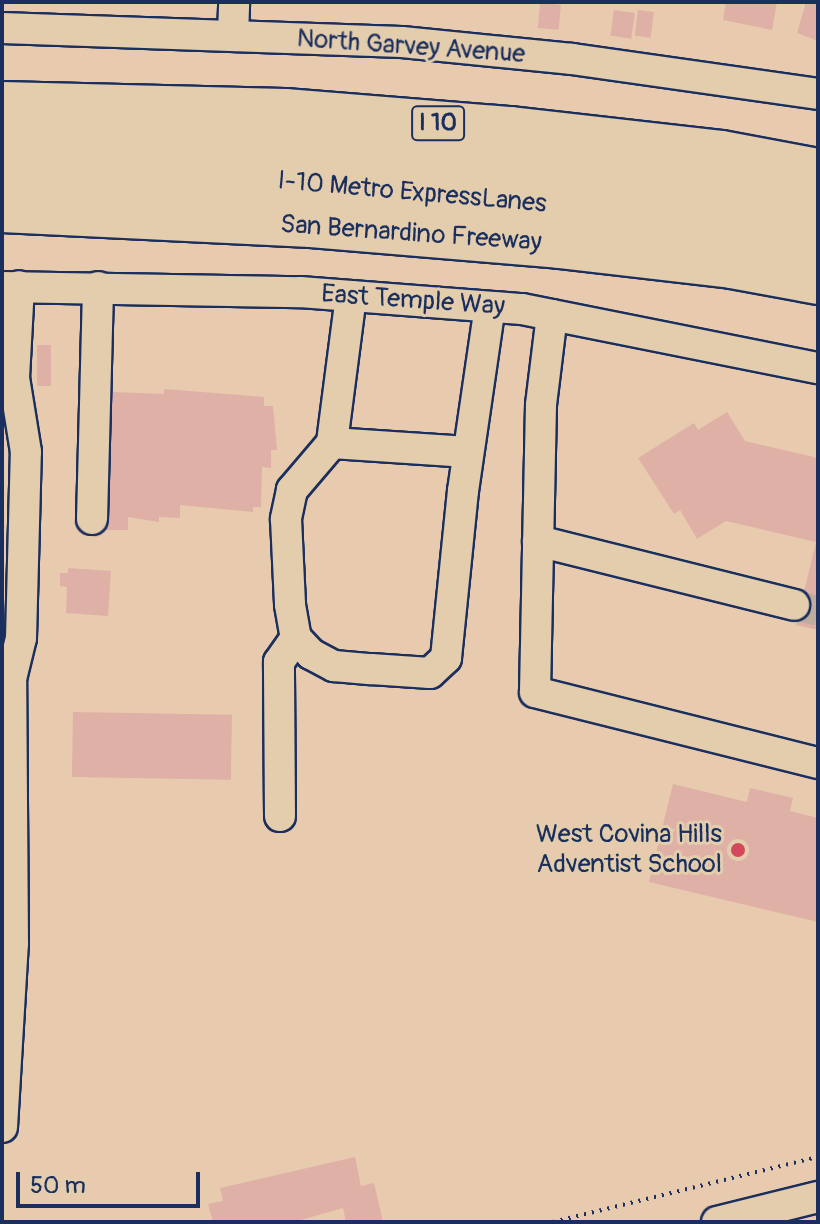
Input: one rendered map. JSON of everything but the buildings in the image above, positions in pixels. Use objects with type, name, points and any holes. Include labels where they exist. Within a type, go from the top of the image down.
[{"type":"highway","points":[[2,85],[56,104]]},
{"type":"highway","name":"I 10","points":[[2,104],[285,111],[511,129],[721,153],[818,171]]},
{"type":"highway","name":"I-10 Metro ExpressLanes","points":[[2,138],[109,140],[439,161],[607,177],[818,210]]},
{"type":"highway","name":"I-10 Metro ExpressLanes","points":[[2,172],[401,189],[639,214],[818,246]]},
{"type":"highway","name":"San Bernardino Freeway","points":[[2,210],[311,225],[732,266],[818,282]]},
{"type":"highway","points":[[732,266],[818,293]]},
{"type":"street","points":[[233,36],[234,2]]},
{"type":"street","name":"North Garvey Avenue","points":[[2,28],[402,42],[541,56],[818,94]]},
{"type":"street","points":[[2,1127],[13,944],[7,678],[21,638],[26,452],[14,378],[11,286]]},
{"type":"street","name":"East Temple Way","points":[[11,286],[351,296],[490,307],[552,315],[818,368]]},
{"type":"street","points":[[92,519],[98,287]]},
{"type":"street","points":[[280,816],[279,662],[296,638],[286,519],[292,490],[332,443],[351,296]]},
{"type":"street","points":[[296,638],[334,666],[430,673],[446,658],[468,452],[490,307]]},
{"type":"street","points":[[552,315],[541,405],[535,692],[818,763]]},
{"type":"street","points":[[332,443],[468,452]]},
{"type":"street","points":[[538,534],[794,605]]},
{"type":"street","points":[[717,1222],[818,1197]]},
{"type":"path","points":[[553,1222],[818,1157]]},
{"type":"tunnel","points":[[794,605],[818,611]]},
{"type":"place","name":"West Covina Hills Adventist School","points":[[738,850]]}]
